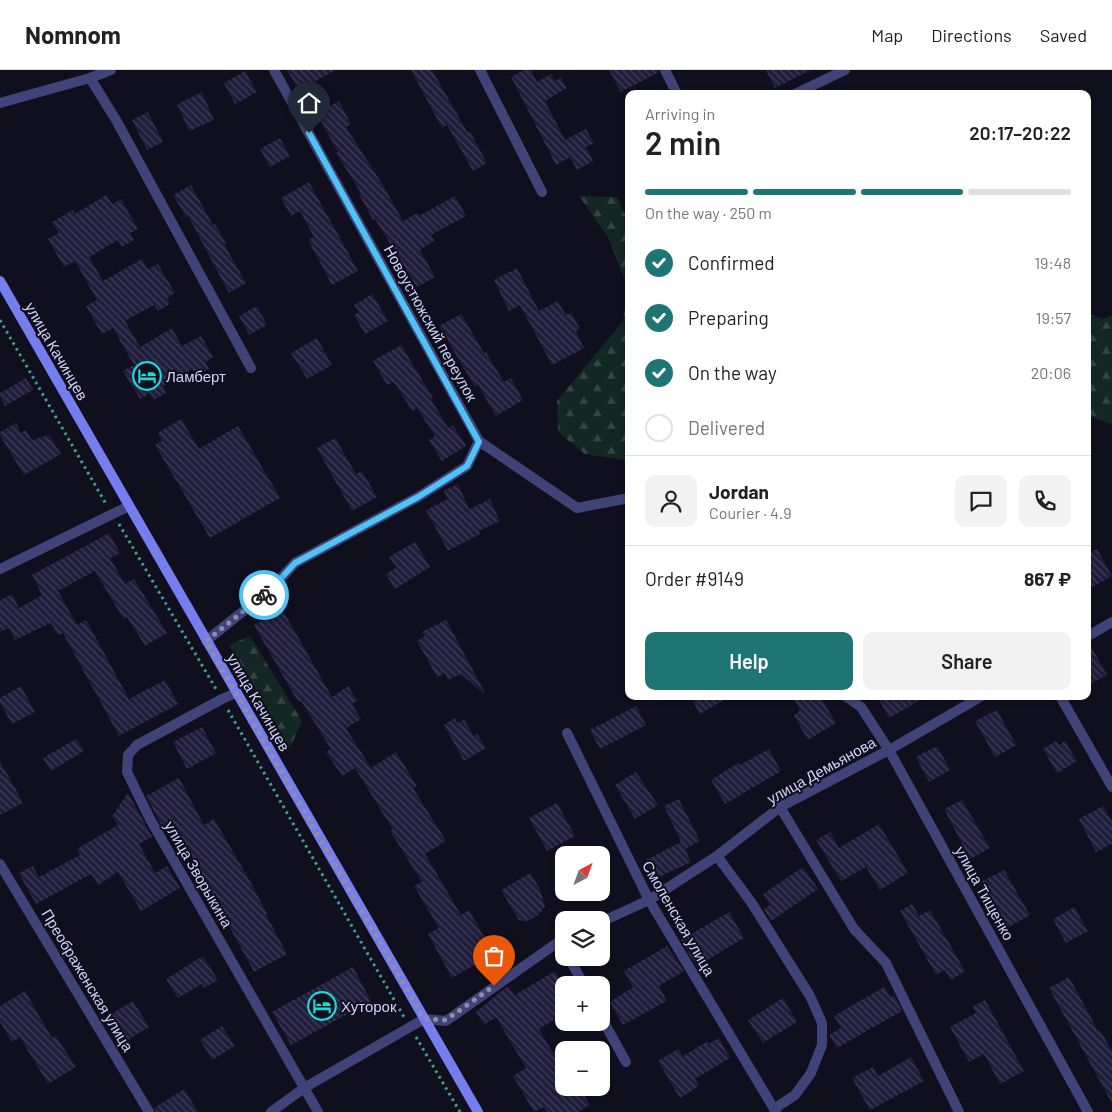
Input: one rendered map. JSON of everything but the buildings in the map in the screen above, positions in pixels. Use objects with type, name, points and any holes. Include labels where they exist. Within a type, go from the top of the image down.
[{"type":"main road","name":"улица Качинцев","points":[[0,281],[478,1112]]},
{"type":"street","points":[[0,103],[90,78],[111,70]]},
{"type":"street","name":"Новоустюжский переулок","points":[[274,70],[479,442],[577,508],[625,499]]},
{"type":"street","points":[[480,70],[542,192]]},
{"type":"street","points":[[665,70],[675,90]]},
{"type":"street","points":[[803,90],[845,70]]},
{"type":"street","points":[[90,78],[251,368]]},
{"type":"street","points":[[206,641],[272,588],[295,563],[418,497],[467,466],[479,442]]},
{"type":"street","points":[[0,570],[128,506]]},
{"type":"street","points":[[1091,634],[1112,622]]},
{"type":"street","name":"улица Зворыкина","points":[[236,693],[137,745],[128,755],[128,772],[150,819],[318,1112]]},
{"type":"street","name":"улица Тищенко","points":[[851,700],[861,707],[889,750],[1088,1112]]},
{"type":"street","name":"улица Демьянова","points":[[610,918],[649,900],[717,856],[780,807],[889,750],[975,700]]},
{"type":"street","points":[[1062,700],[1112,787]]},
{"type":"street","name":"Смоленская улица","points":[[567,733],[649,900],[775,1110]]},
{"type":"street","points":[[780,807],[854,930],[886,963],[959,1112]]},
{"type":"street","points":[[717,856],[751,902],[790,964],[810,996],[822,1023],[822,1045],[811,1073],[795,1095],[775,1110]]},
{"type":"street","name":"Преображенская улица","points":[[0,864],[150,1112]]},
{"type":"street","points":[[272,1112],[304,1088],[424,1019],[446,1020],[555,947]]},
{"type":"street","points":[[609,1031],[626,1062]]},
{"type":"path","points":[[0,320],[222,699],[460,1112]]},
{"type":"green space","points":[[579,196],[617,197],[625,214],[625,280],[608,237]]},
{"type":"green space","points":[[625,308],[625,460],[585,454],[558,432],[557,401],[623,321]]},
{"type":"green space","points":[[1091,315],[1103,319],[1112,315],[1112,424],[1091,417]]},
{"type":"green space","points":[[250,636],[302,721],[290,748],[229,645]]},
{"type":"way so far","points":[[264,595],[206,641],[424,1019],[446,1020],[494,986]]},
{"type":"place","name":"Ламберт","points":[[147,376]]},
{"type":"place","name":"Хуторок","points":[[322,1006]]},
{"type":"route","points":[[264,595],[295,563],[418,497],[467,466],[479,442],[309,133]]}]
